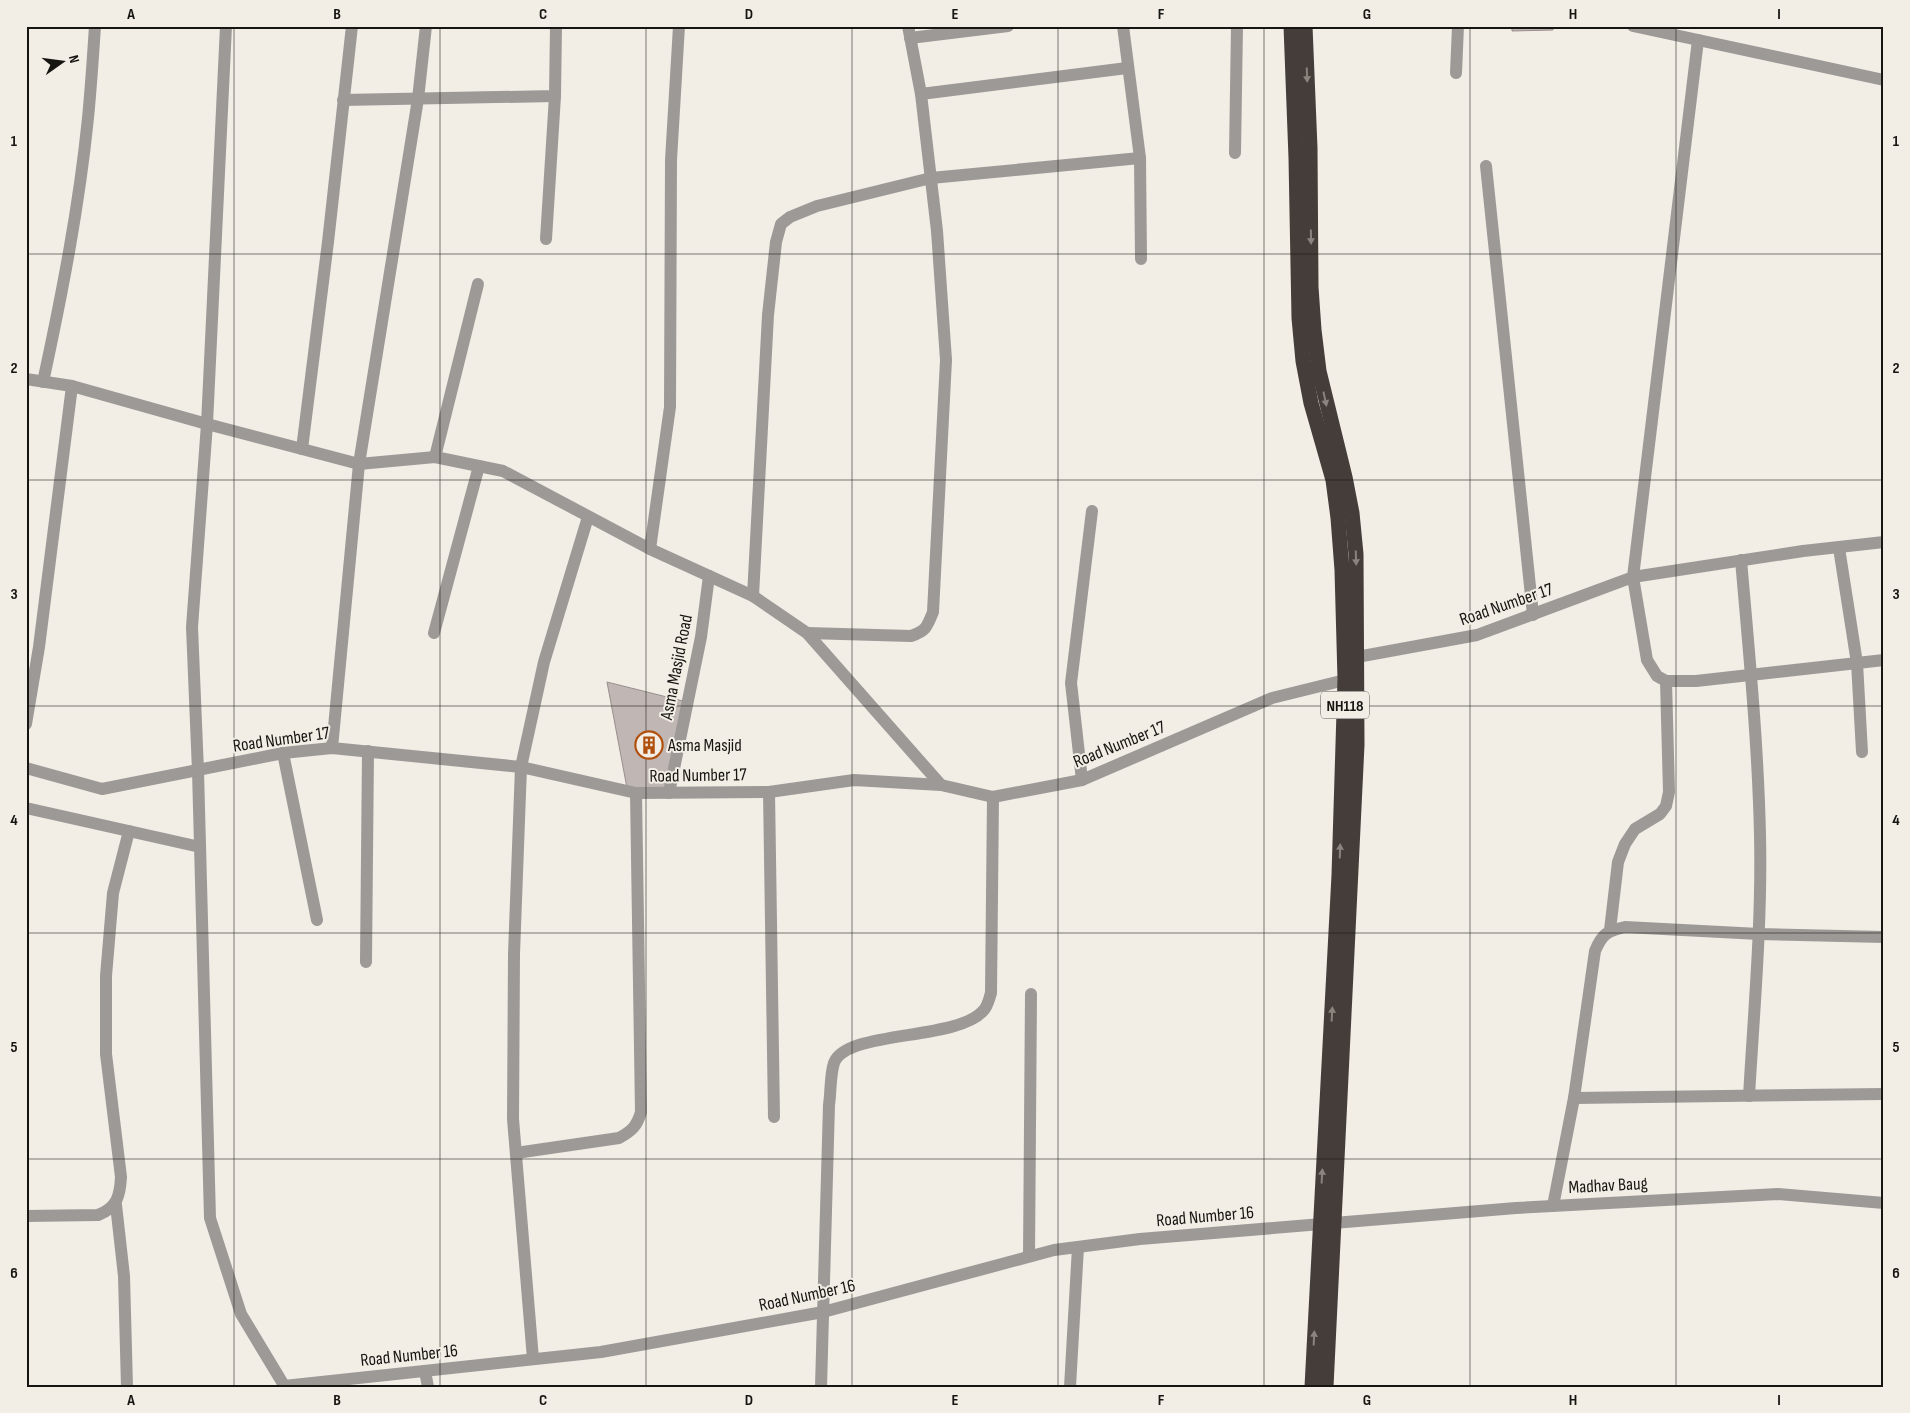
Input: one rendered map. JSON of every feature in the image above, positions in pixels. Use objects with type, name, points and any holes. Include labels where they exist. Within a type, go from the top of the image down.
[{"type":"highway","name":"NH118","points":[[1291,26],[1296,148],[1299,318],[1305,370],[1333,480],[1338,518],[1356,755],[1326,1223],[1312,1387]]},
{"type":"highway","name":"NH118","points":[[1305,26],[1310,148],[1311,287],[1314,330],[1319,371],[1352,513],[1356,554],[1357,656],[1351,678]]},
{"type":"highway","name":"NH118","points":[[1326,1223],[1326,1387]]},
{"type":"street","points":[[43,382],[62,297],[76,207],[88,117],[95,26]]},
{"type":"street","points":[[226,26],[208,424],[192,627],[198,770],[210,1218],[240,1314],[284,1386]]},
{"type":"street","points":[[302,449],[328,242],[352,26]]},
{"type":"street","points":[[332,748],[359,464],[418,100],[426,26]]},
{"type":"street","points":[[546,239],[555,96],[556,26]]},
{"type":"street","points":[[650,550],[670,407],[671,160],[679,26]]},
{"type":"street","points":[[807,633],[911,636],[922,632],[933,612],[946,360],[937,230],[921,94],[909,32],[1008,26]]},
{"type":"street","points":[[1123,26],[1140,158],[1141,259]]},
{"type":"street","points":[[1235,153],[1237,26]]},
{"type":"street","points":[[1456,72],[1458,26]]},
{"type":"street","points":[[1633,26],[1884,80]]},
{"type":"street","points":[[1698,40],[1633,577],[1647,660],[1657,676],[1666,681],[1696,682],[1751,674],[1884,660]]},
{"type":"street","points":[[921,94],[1127,68]]},
{"type":"street","points":[[343,100],[555,96]]},
{"type":"street","points":[[753,596],[768,315],[776,242],[781,224],[790,217],[817,206],[931,178],[1140,158]]},
{"type":"street","points":[[1486,166],[1533,615]]},
{"type":"street","points":[[436,456],[478,284]]},
{"type":"street","points":[[26,379],[72,386],[359,464],[436,456],[503,471],[650,550],[753,596],[807,633],[941,785]]},
{"type":"street","points":[[26,724],[39,647],[72,386]]},
{"type":"street","points":[[434,633],[478,466]]},
{"type":"street","points":[[1082,780],[1071,683],[1092,511]]},
{"type":"street","points":[[533,1359],[513,1119],[514,954],[521,767],[544,662],[588,517]]},
{"type":"street","name":"Road Number 17","points":[[1357,656],[1477,635],[1633,577],[1803,551],[1884,542]]},
{"type":"street","points":[[1838,548],[1857,663],[1862,752]]},
{"type":"street","points":[[1741,560],[1751,674],[1760,835],[1759,934],[1749,1096]]},
{"type":"street","name":"Asma Masjid Road","points":[[669,793],[701,637],[708,576]]},
{"type":"street","name":"Road Number 17","points":[[26,768],[102,789],[283,753],[332,748],[521,767],[636,793],[769,792],[854,780],[941,785],[993,798],[1082,780],[1272,698],[1351,678]]},
{"type":"street","points":[[1610,930],[1618,862],[1625,844],[1635,829],[1660,814],[1666,806],[1669,792],[1666,681]]},
{"type":"street","points":[[366,962],[368,751]]},
{"type":"street","points":[[283,753],[317,920]]},
{"type":"street","points":[[769,792],[774,1117]]},
{"type":"street","points":[[516,1153],[619,1138],[631,1132],[638,1123],[641,1112],[636,793]]},
{"type":"street","points":[[821,1387],[829,1105],[834,1062],[840,1054],[857,1045],[960,1024],[983,1011],[987,1005],[991,993],[993,798]]},
{"type":"street","points":[[26,808],[200,848]]},
{"type":"street","points":[[128,1387],[124,1276],[116,1204],[121,1177],[106,1054],[106,976],[113,893],[129,832]]},
{"type":"street","points":[[1554,1206],[1574,1098],[1594,951],[1600,939],[1610,930],[1625,927],[1759,934],[1884,936]]},
{"type":"street","points":[[1029,1256],[1031,994]]},
{"type":"street","points":[[1574,1098],[1884,1094]]},
{"type":"street","name":"Madhav Baug","points":[[1326,1223],[1554,1206],[1778,1194],[1884,1203]]},
{"type":"street","points":[[26,1216],[98,1215],[108,1212],[116,1204]]},
{"type":"street","name":"Road Number 16","points":[[284,1386],[600,1352],[823,1312],[1054,1250],[1140,1239],[1326,1223]]},
{"type":"street","points":[[1070,1387],[1078,1247]]},
{"type":"street","points":[[426,1371],[428,1387]]},
{"type":"building","points":[[1512,26],[1553,26],[1553,30],[1512,31]]},
{"type":"building","name":"Asma Masjid","points":[[607,682],[687,702],[670,792],[627,788]]},
{"type":"place","name":"Asma Masjid","points":[[649,745]]}]
